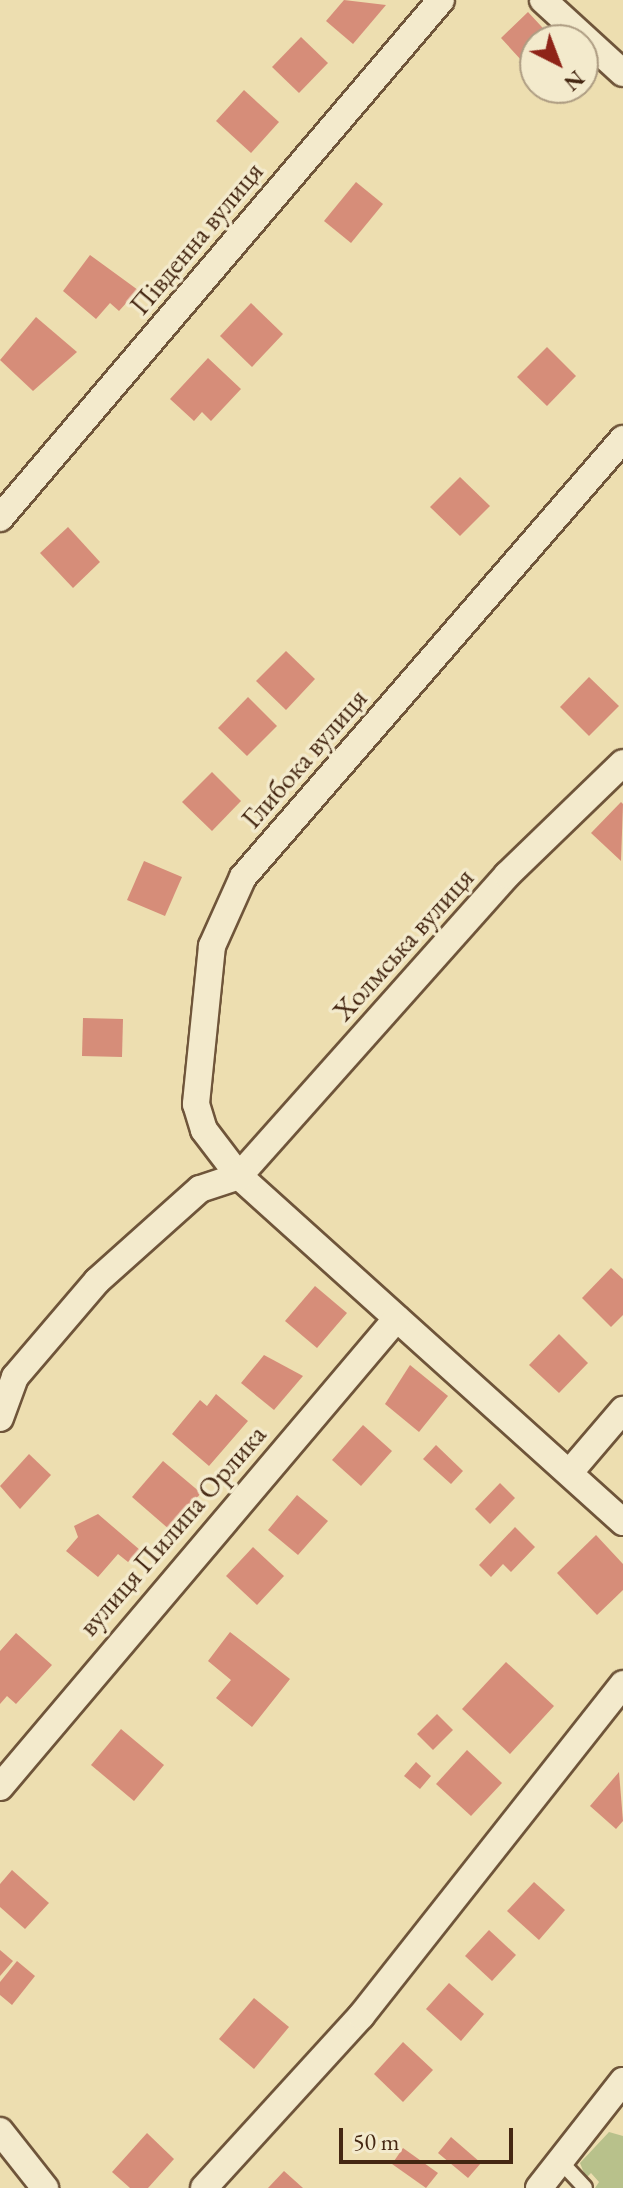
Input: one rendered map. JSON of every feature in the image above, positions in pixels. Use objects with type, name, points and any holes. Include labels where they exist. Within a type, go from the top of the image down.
[{"type":"street","name":"Південна вулиця","points":[[0,518],[441,0]]},
{"type":"street","points":[[543,0],[623,73]]},
{"type":"street","name":"Глибока вулиця","points":[[623,439],[243,877],[212,946],[196,1104],[204,1130],[239,1176],[623,1522]]},
{"type":"street","name":"Холмська вулиця","points":[[239,1176],[507,875],[623,763]]},
{"type":"street","points":[[0,1418],[15,1377],[97,1281],[200,1189],[239,1176]]},
{"type":"street","name":"вулиця Пилипа Орлика","points":[[0,1787],[397,1318]]},
{"type":"street","points":[[570,1472],[623,1410]]},
{"type":"street","points":[[204,2188],[361,2016],[623,1684]]},
{"type":"street","points":[[539,2188],[623,2081]]},
{"type":"street","points":[[0,2131],[45,2188]]},
{"type":"lane","points":[[561,2162],[585,2188]]},
{"type":"green space","points":[[609,2132],[623,2136],[623,2188],[595,2188],[599,2182],[591,2173],[586,2178],[580,2163]]},
{"type":"building","points":[[344,0],[386,5],[353,44],[326,21]]},
{"type":"building","points":[[528,12],[539,24],[519,24],[519,58],[501,38]]},
{"type":"building","points":[[301,37],[328,63],[299,93],[272,67]]},
{"type":"building","points":[[244,90],[279,122],[251,153],[216,121]]},
{"type":"building","points":[[356,182],[383,204],[351,243],[324,221]]},
{"type":"building","points":[[90,255],[138,290],[119,311],[110,303],[96,319],[63,291]]},
{"type":"building","points":[[251,303],[283,334],[252,367],[220,336]]},
{"type":"building","points":[[36,317],[77,352],[33,391],[0,360]]},
{"type":"building","points":[[547,347],[576,376],[547,406],[517,377]]},
{"type":"building","points":[[208,358],[241,389],[211,421],[202,412],[194,421],[170,399]]},
{"type":"building","points":[[460,477],[490,506],[460,536],[430,507]]},
{"type":"building","points":[[68,527],[100,562],[73,588],[40,553]]},
{"type":"building","points":[[286,651],[315,679],[286,710],[256,681]]},
{"type":"building","points":[[589,677],[619,706],[589,736],[560,707]]},
{"type":"building","points":[[248,697],[277,726],[247,756],[218,728]]},
{"type":"building","points":[[212,772],[241,801],[212,831],[182,802]]},
{"type":"building","points":[[621,802],[623,804],[621,861],[591,833]]},
{"type":"building","points":[[144,861],[182,877],[165,916],[127,900]]},
{"type":"building","points":[[83,1018],[123,1019],[122,1057],[82,1056]]},
{"type":"building","points":[[611,1268],[623,1279],[623,1315],[611,1327],[582,1298]]},
{"type":"building","points":[[315,1286],[347,1313],[317,1348],[285,1321]]},
{"type":"building","points":[[559,1334],[588,1363],[559,1393],[529,1365]]},
{"type":"building","points":[[264,1355],[303,1376],[274,1410],[241,1383]]},
{"type":"building","points":[[410,1365],[448,1396],[419,1432],[385,1404]]},
{"type":"building","points":[[216,1394],[248,1421],[209,1466],[172,1434],[200,1400],[207,1406]]},
{"type":"building","points":[[363,1425],[392,1451],[361,1486],[332,1460]]},
{"type":"building","points":[[436,1445],[463,1471],[451,1484],[423,1459]]},
{"type":"building","points":[[29,1454],[51,1475],[20,1509],[0,1486]]},
{"type":"building","points":[[163,1461],[201,1493],[170,1530],[132,1497]]},
{"type":"building","points":[[500,1483],[515,1498],[490,1524],[475,1509]]},
{"type":"building","points":[[297,1495],[328,1521],[298,1555],[268,1530]]},
{"type":"building","points":[[98,1514],[140,1550],[128,1562],[118,1554],[98,1577],[66,1551],[78,1537],[74,1526]]},
{"type":"building","points":[[515,1527],[535,1547],[511,1572],[503,1564],[491,1577],[479,1565]]},
{"type":"building","points":[[596,1535],[623,1564],[623,1590],[597,1615],[557,1573]]},
{"type":"building","points":[[253,1547],[284,1576],[257,1605],[226,1576]]},
{"type":"building","points":[[230,1632],[290,1679],[252,1727],[216,1698],[231,1680],[208,1661]]},
{"type":"building","points":[[16,1633],[52,1665],[16,1704],[7,1696],[0,1704],[0,1651]]},
{"type":"building","points":[[506,1662],[554,1706],[510,1754],[462,1709]]},
{"type":"building","points":[[437,1714],[453,1730],[433,1750],[417,1734]]},
{"type":"building","points":[[121,1729],[164,1765],[134,1801],[91,1765]]},
{"type":"building","points":[[467,1750],[502,1783],[471,1816],[436,1784]]},
{"type":"building","points":[[416,1762],[431,1776],[420,1789],[404,1776]]},
{"type":"building","points":[[619,1772],[623,1821],[616,1829],[590,1806]]},
{"type":"building","points":[[12,1870],[49,1903],[25,1929],[0,1907],[0,1884]]},
{"type":"building","points":[[534,1882],[565,1910],[539,1940],[507,1911]]},
{"type":"building","points":[[489,1930],[516,1955],[492,1981],[465,1956]]},
{"type":"building","points":[[0,1950],[13,1961],[0,1976]]},
{"type":"building","points":[[17,1961],[35,1976],[12,2005],[0,1995],[0,1982]]},
{"type":"building","points":[[449,1983],[484,2014],[461,2041],[426,2009]]},
{"type":"building","points":[[254,1998],[289,2027],[254,2069],[219,2039]]},
{"type":"building","points":[[403,2042],[433,2070],[403,2102],[374,2074]]},
{"type":"building","points":[[147,2133],[174,2159],[148,2188],[130,2188],[112,2172]]},
{"type":"building","points":[[451,2137],[481,2163],[468,2178],[438,2153]]},
{"type":"building","points":[[403,2148],[438,2173],[426,2188],[392,2164]]},
{"type":"building","points":[[284,2171],[303,2188],[268,2188]]}]
